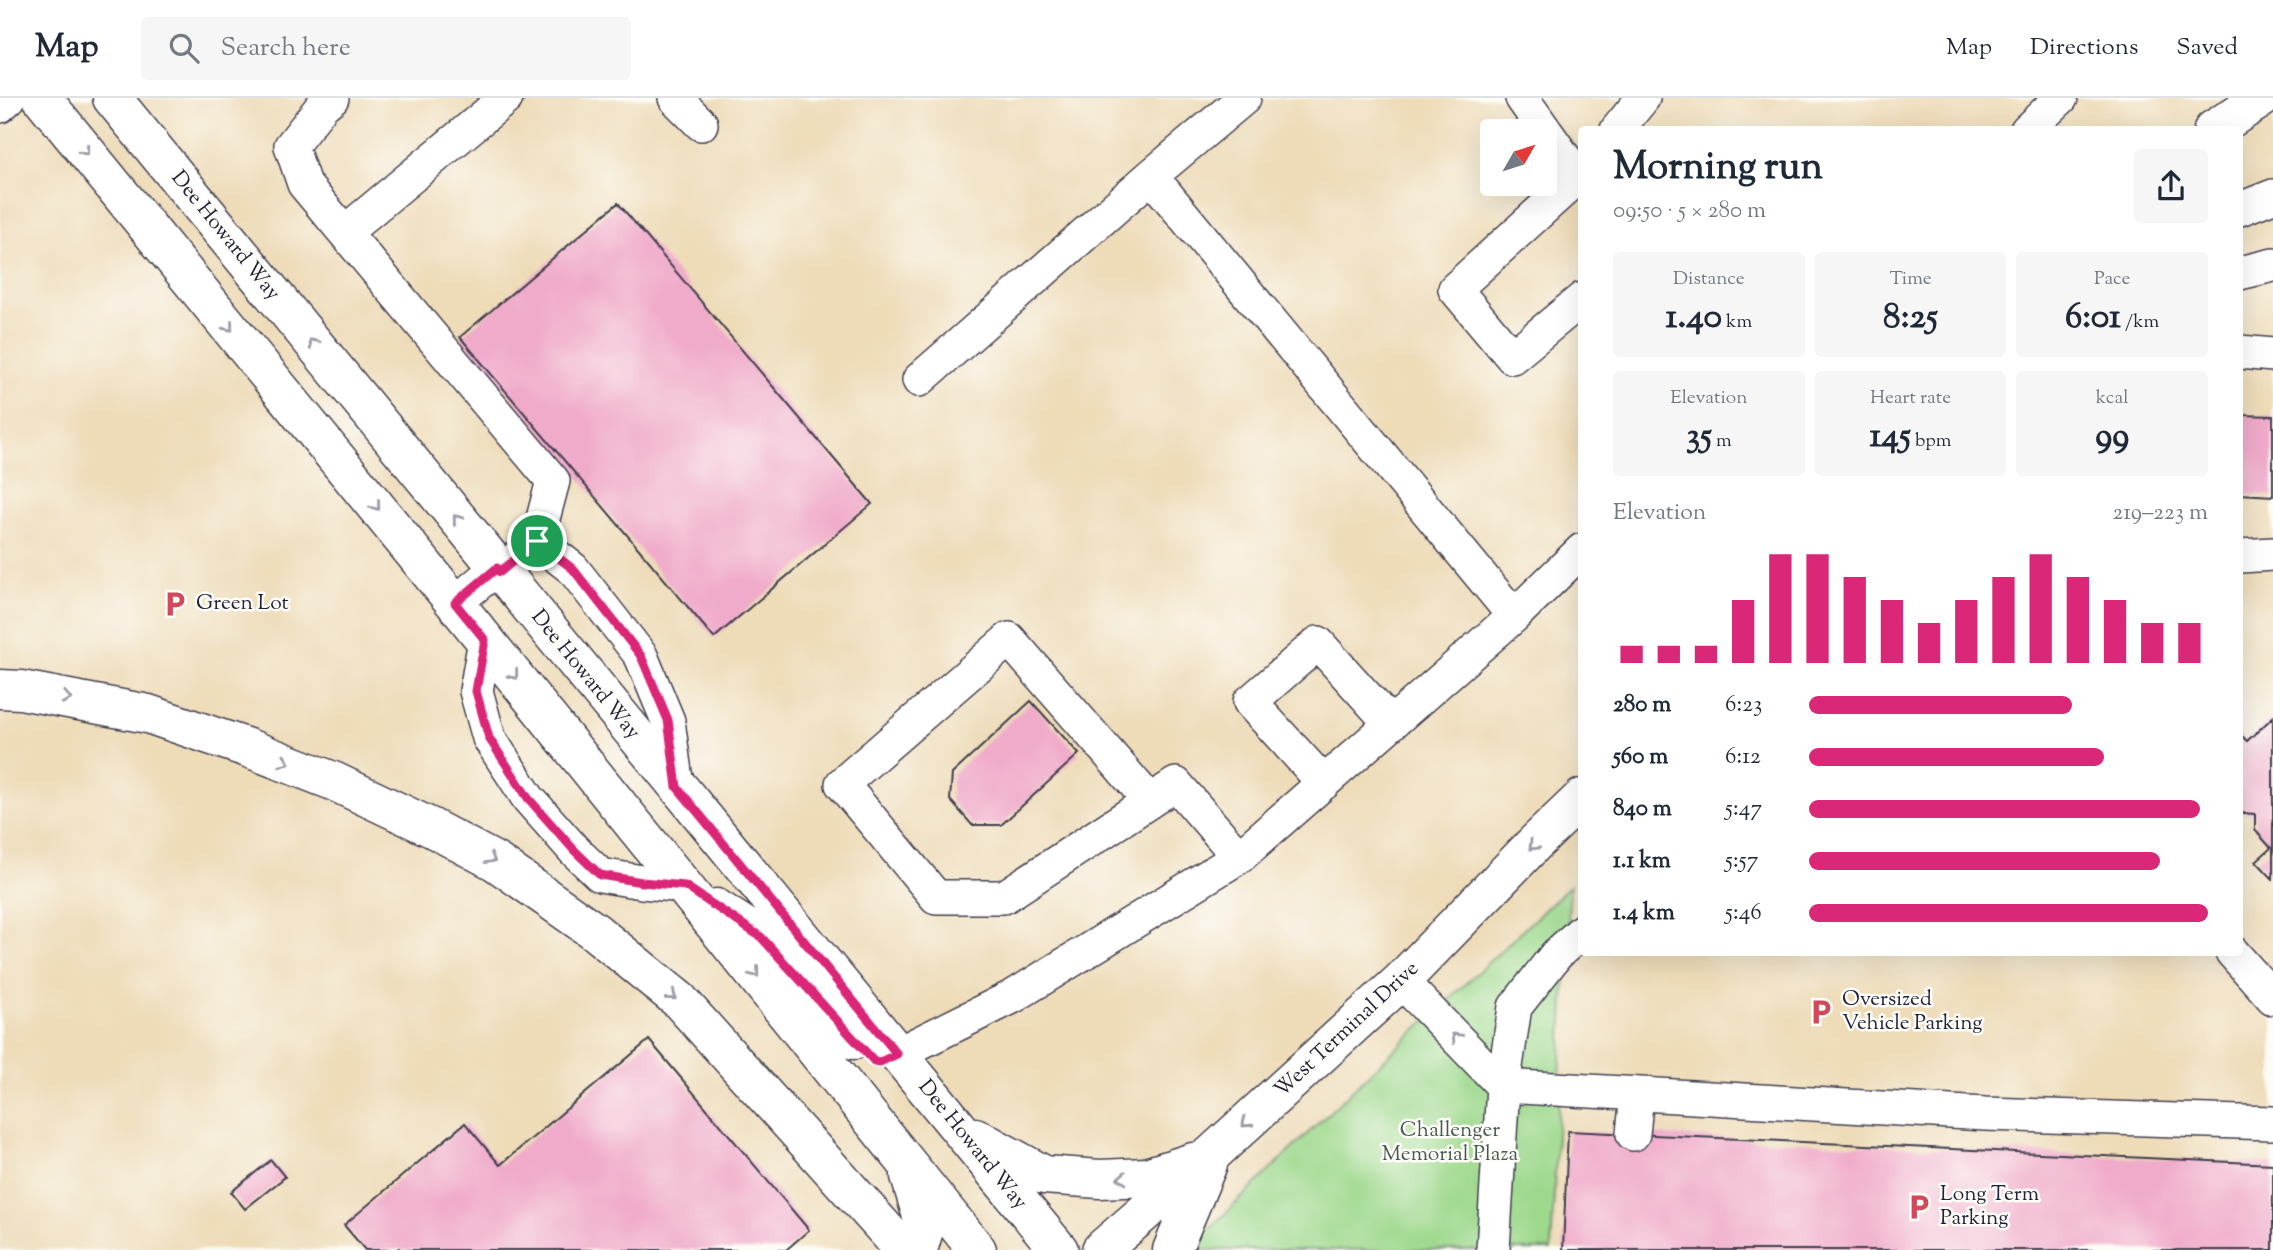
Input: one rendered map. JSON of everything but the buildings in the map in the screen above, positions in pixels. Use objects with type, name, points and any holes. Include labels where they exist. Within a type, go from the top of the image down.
[{"type":"main road","points":[[42,98],[687,888],[977,1250]]},
{"type":"main road","name":"Dee Howard Way","points":[[112,98],[1059,1250]]},
{"type":"main road","points":[[2218,126],[2262,98]]},
{"type":"main road","points":[[0,689],[21,690],[148,714],[248,748],[334,781],[496,862],[594,931],[679,1000],[904,1250]]},
{"type":"main road","name":"West Terminal Drive","points":[[1101,1250],[1212,1156],[1401,981],[1535,843],[1578,803]]},
{"type":"main road","points":[[687,888],[761,937],[874,1061],[880,1062],[897,1054]]},
{"type":"main road","points":[[958,1129],[1044,1175],[1100,1179],[1146,1177],[1212,1156]]},
{"type":"main road","points":[[1172,1250],[1212,1156]]},
{"type":"main road","points":[[906,1161],[925,1227],[918,1250]]},
{"type":"street","points":[[0,106],[9,98]]},
{"type":"street","points":[[332,98],[323,105],[291,146],[304,184],[553,481],[537,541],[455,603]]},
{"type":"street","points":[[345,232],[506,98]]},
{"type":"street","points":[[675,98],[701,124]]},
{"type":"street","points":[[919,380],[1244,98]]},
{"type":"street","points":[[1522,98],[1578,173]]},
{"type":"street","points":[[1620,126],[1643,98]]},
{"type":"street","points":[[2031,126],[2061,98]]},
{"type":"street","points":[[2216,126],[2242,98]]},
{"type":"street","points":[[1151,176],[1514,616]]},
{"type":"street","points":[[1578,180],[1455,289],[1512,357],[1578,302]]},
{"type":"street","points":[[2243,208],[2273,196]]},
{"type":"street","points":[[2243,272],[2273,265]]},
{"type":"street","points":[[2243,352],[2273,355]]},
{"type":"street","points":[[537,541],[573,569],[641,656],[668,720],[677,787]]},
{"type":"street","points":[[897,1054],[1014,996],[1239,857],[1514,616],[1578,554]]},
{"type":"street","points":[[2243,556],[2273,554]]},
{"type":"street","points":[[1150,801],[1009,639],[842,784],[936,897],[1004,897],[1176,784],[1239,857]]},
{"type":"street","points":[[485,640],[476,691],[489,738],[528,798],[600,875],[687,888]]},
{"type":"street","points":[[1324,783],[1250,702],[1318,643],[1391,724]]},
{"type":"street","points":[[1493,1250],[1503,1086],[1515,1007],[1556,956],[1578,935]]},
{"type":"street","points":[[2236,956],[2273,998]]},
{"type":"street","points":[[1401,981],[1503,1086],[1986,1114],[2273,1123]]},
{"type":"street","points":[[1633,1134],[1637,1094]]},
{"type":"green space","name":"Challenger Memorial Plaza","points":[[1570,886],[1551,1250],[1188,1250],[1373,1070]]},
{"type":"place","name":"Green Lot","points":[[175,604]]},
{"type":"place","name":"Oversized Vehicle Parking","points":[[1821,1012]]},
{"type":"place","name":"Long Term Parking","points":[[1919,1207]]},
{"type":"route","points":[[537,541],[573,569],[641,656],[668,720],[677,787],[897,1054],[880,1062],[874,1061],[761,937],[685,886],[600,875],[528,798],[489,738],[476,691],[485,640],[455,603],[497,568],[500,572],[537,541]]}]
